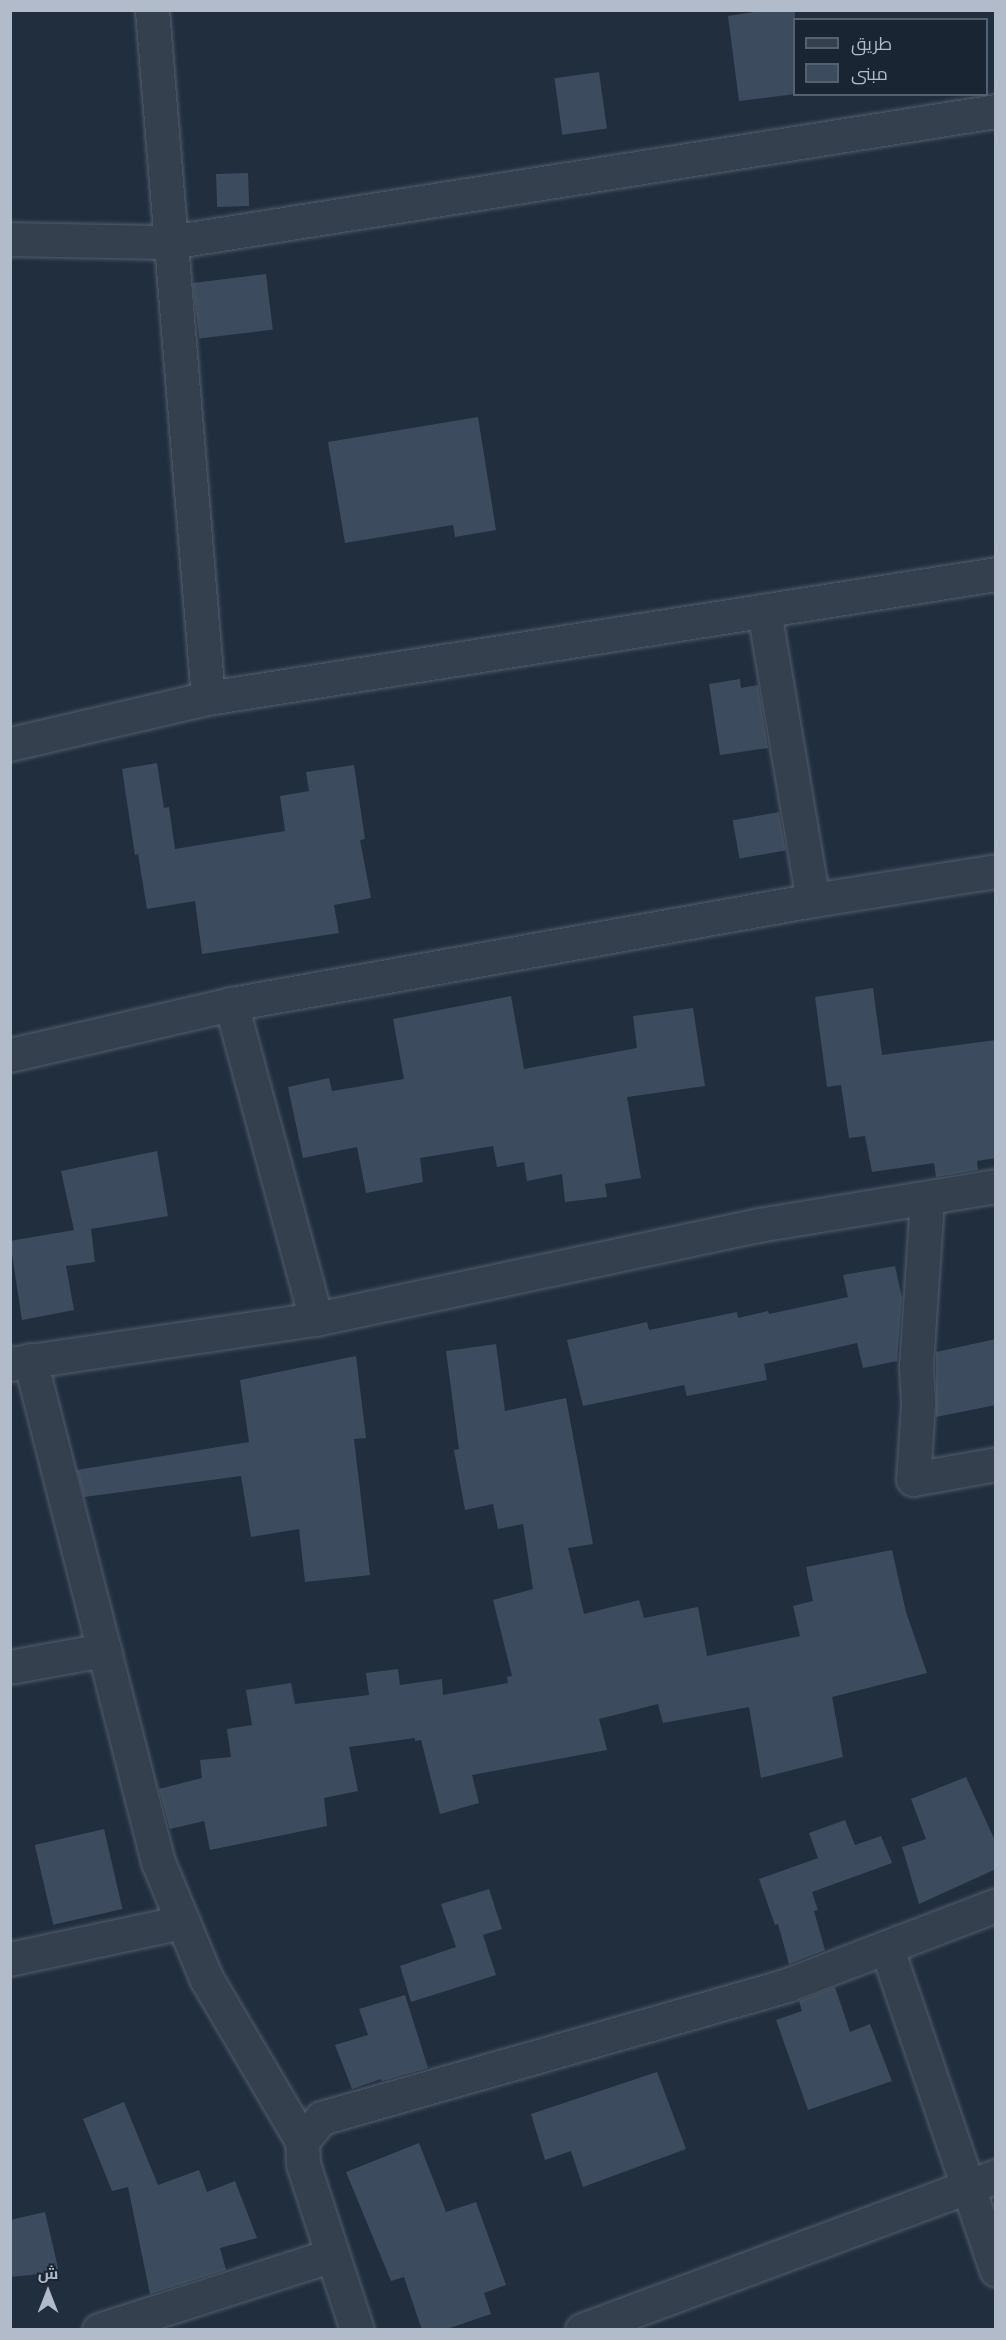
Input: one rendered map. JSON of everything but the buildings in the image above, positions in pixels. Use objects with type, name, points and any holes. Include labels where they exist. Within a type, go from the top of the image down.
[{"type":"street","points":[[152,10],[208,698]]},
{"type":"street","points":[[10,239],[170,242],[996,111]]},
{"type":"street","points":[[10,744],[208,698],[996,574]]},
{"type":"street","points":[[764,611],[813,900]]},
{"type":"street","points":[[10,1055],[231,1004],[813,900],[996,871]]},
{"type":"street","points":[[231,1004],[316,1319]]},
{"type":"street","points":[[357,2330],[303,2164],[302,2141],[206,1978],[158,1862],[104,1650],[20,1362],[316,1319],[758,1225],[927,1200],[996,1186]]},
{"type":"street","points":[[927,1200],[916,1365],[918,1404],[913,1479],[996,1464]]},
{"type":"street","points":[[10,1667],[104,1650]]},
{"type":"street","points":[[302,2141],[321,2118],[787,1985],[887,1949],[996,1905]]},
{"type":"street","points":[[10,1959],[183,1922]]},
{"type":"street","points":[[887,1949],[982,2181],[996,2270]]},
{"type":"street","points":[[582,2330],[982,2181]]},
{"type":"street","points":[[99,2330],[332,2254]]}]
